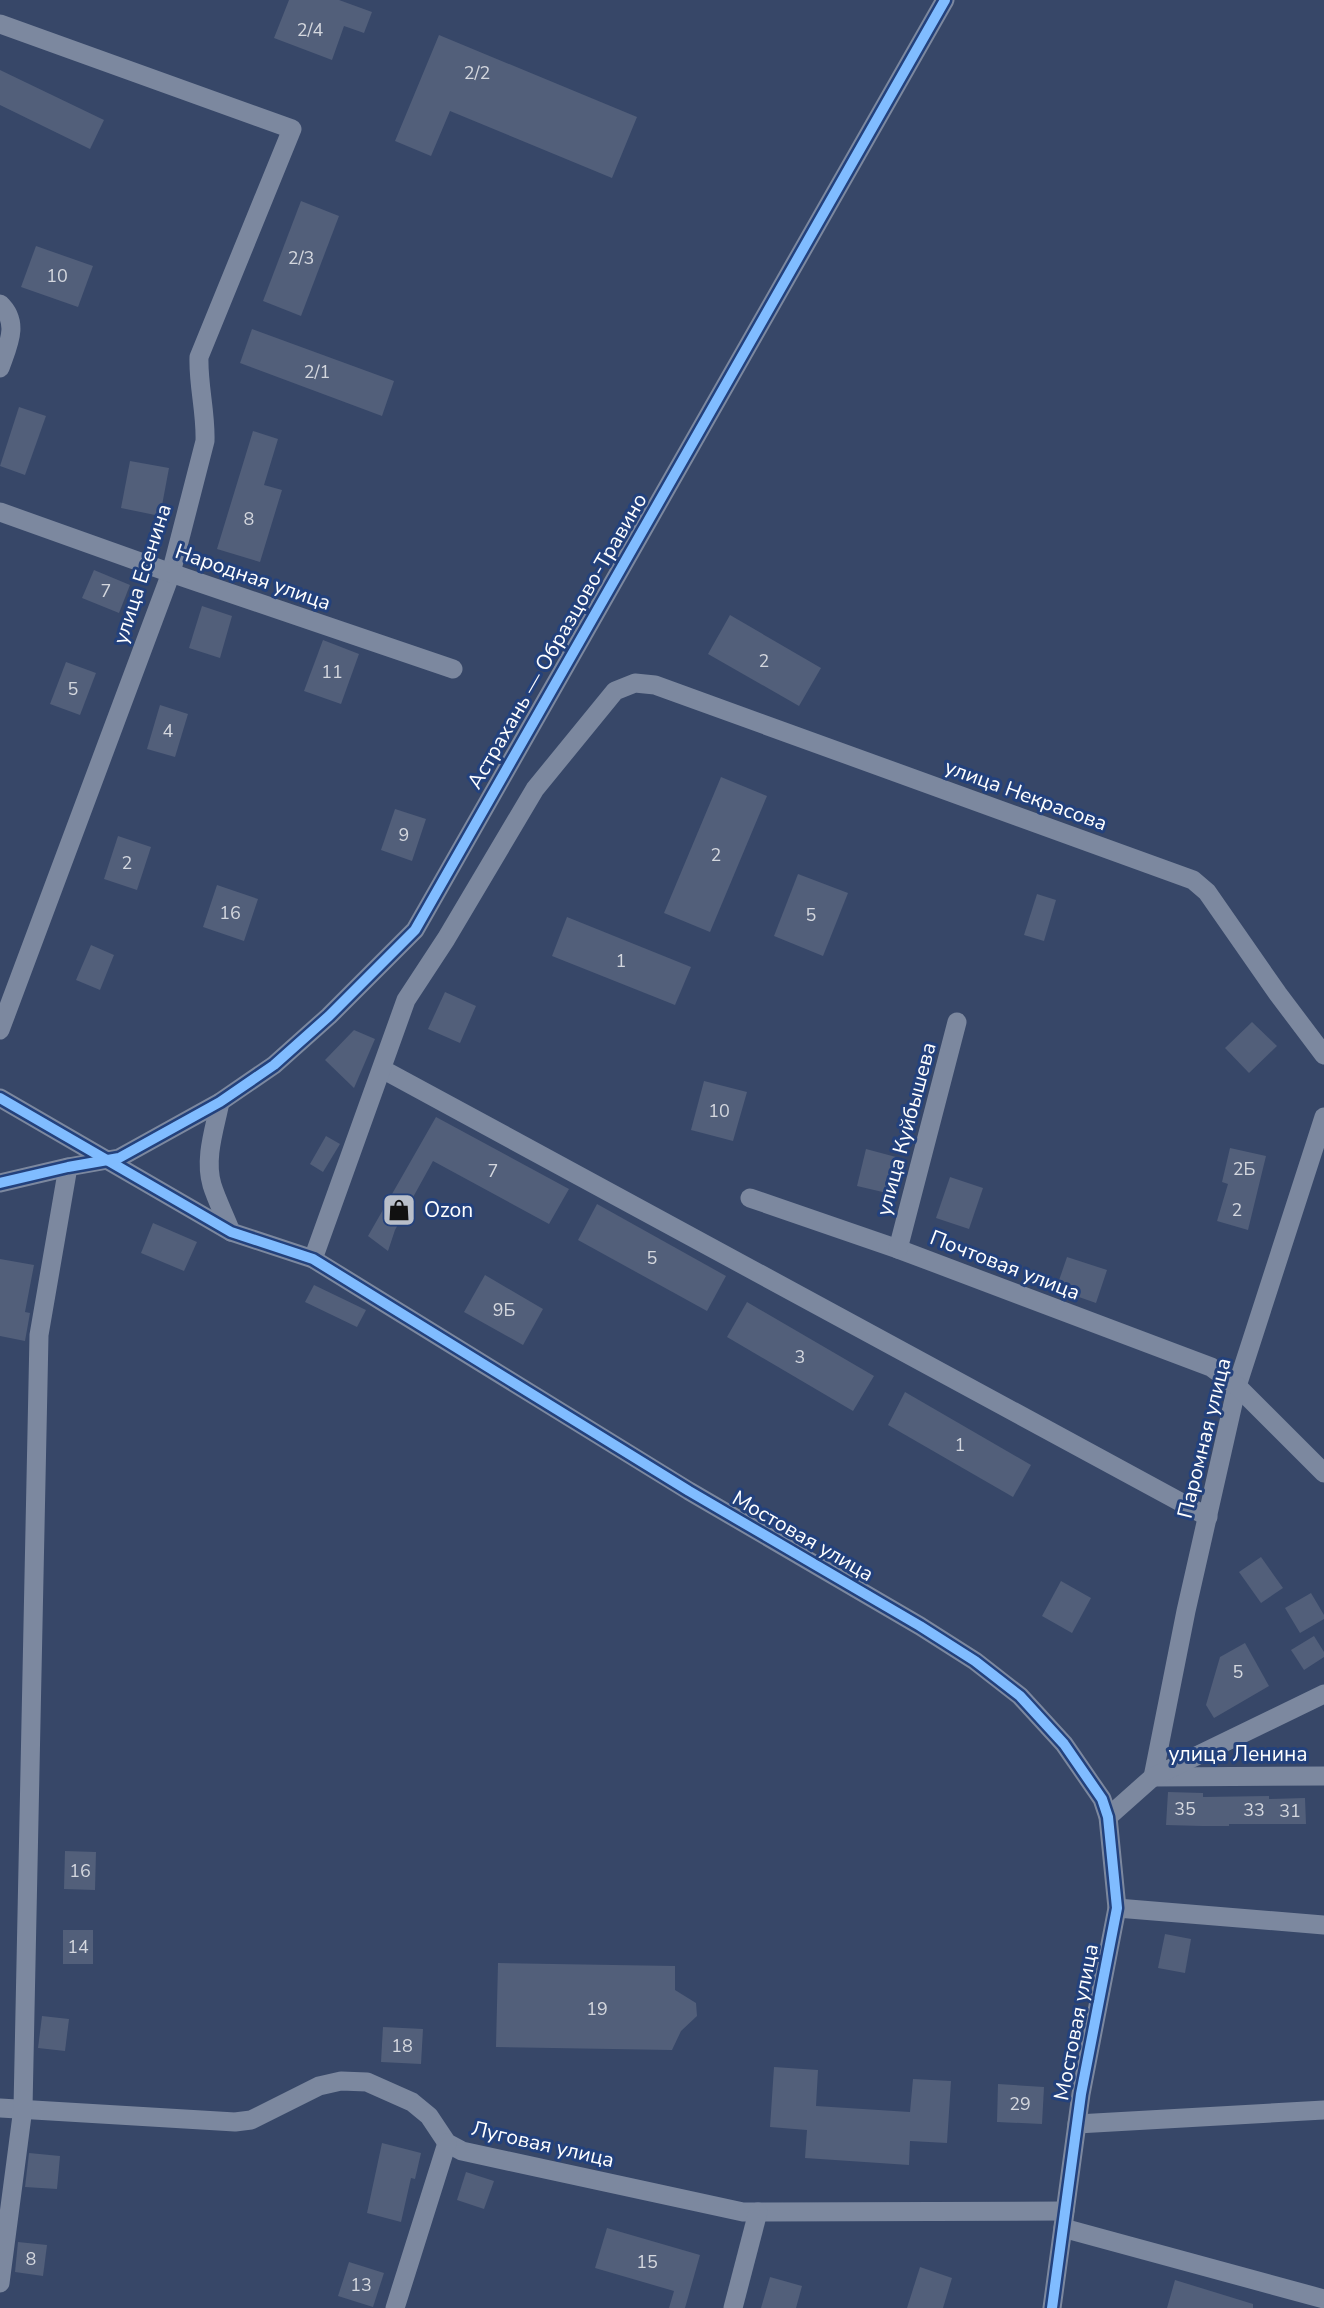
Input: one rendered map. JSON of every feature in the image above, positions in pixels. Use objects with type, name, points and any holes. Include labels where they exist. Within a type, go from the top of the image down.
[{"type":"street","name":"Астрахань — Образцово-Травино","points":[[0,1183],[119,1158],[220,1102],[274,1065],[329,1016],[415,930],[945,0]]},
{"type":"street","name":"улица Есенина","points":[[0,24],[292,129],[199,357],[198,376],[206,419],[205,441],[170,573],[0,1030]]},
{"type":"street","points":[[0,304],[6,310],[12,327],[0,368]]},
{"type":"street","name":"Народная улица","points":[[0,512],[453,669]]},
{"type":"street","name":"улица Некрасова","points":[[382,1069],[406,1000],[446,939],[535,789],[615,691],[635,683],[655,685],[1193,880],[1207,892],[1324,1055]]},
{"type":"street","name":"улица Куйбышева","points":[[898,1249],[957,1021]]},
{"type":"street","points":[[313,1259],[382,1069],[1208,1517]]},
{"type":"street","name":"Мостовая улица","points":[[0,1098],[231,1232],[313,1259],[689,1491],[975,1661],[1020,1696],[1065,1744],[1097,1791],[1108,1817],[1117,1908],[1077,2124],[1052,2308]]},
{"type":"street","points":[[220,1102],[209,1167],[212,1184],[231,1232]]},
{"type":"street","name":"Паромная улица","points":[[1153,1777],[1186,1611],[1237,1387],[1322,1127]]},
{"type":"street","points":[[0,2283],[23,2108],[39,1335],[68,1167]]},
{"type":"street","name":"Почтовая улица","points":[[750,1198],[898,1249],[1211,1367],[1237,1387],[1324,1473]]},
{"type":"street","points":[[1108,1817],[1153,1777],[1324,1694]]},
{"type":"street","name":"улица Ленина","points":[[1153,1777],[1324,1776]]},
{"type":"street","points":[[1117,1908],[1324,1925]]},
{"type":"street","name":"Луговая улица","points":[[0,2108],[235,2122],[251,2120],[319,2087],[341,2081],[367,2082],[412,2102],[429,2116],[447,2143],[462,2151],[743,2212],[1064,2219],[1324,2299]]},
{"type":"street","points":[[1077,2124],[1324,2110]]},
{"type":"street","points":[[395,2308],[447,2143]]},
{"type":"street","points":[[733,2308],[758,2212]]},
{"type":"building","points":[[289,0],[339,0],[372,12],[364,33],[344,26],[332,60],[274,38]]},
{"type":"building","points":[[439,35],[637,117],[612,178],[450,111],[431,156],[395,141]]},
{"type":"building","points":[[0,70],[104,120],[90,149],[0,105]]},
{"type":"building","points":[[301,201],[339,216],[301,316],[263,301]]},
{"type":"building","points":[[36,246],[93,266],[78,307],[21,287]]},
{"type":"building","points":[[252,329],[394,381],[382,416],[240,363]]},
{"type":"building","points":[[19,407],[46,416],[25,475],[0,466]]},
{"type":"building","points":[[253,431],[278,439],[264,485],[282,490],[260,562],[217,549]]},
{"type":"building","points":[[130,461],[169,468],[160,516],[121,508]]},
{"type":"building","points":[[94,570],[130,585],[119,613],[82,598]]},
{"type":"building","points":[[202,606],[232,616],[220,658],[189,648]]},
{"type":"building","points":[[730,615],[821,668],[799,706],[708,654]]},
{"type":"building","points":[[323,640],[359,654],[341,704],[304,691]]},
{"type":"building","points":[[66,662],[96,673],[80,715],[50,704]]},
{"type":"building","points":[[160,705],[188,714],[175,757],[147,749]]},
{"type":"building","points":[[721,777],[767,796],[710,932],[664,913]]},
{"type":"building","points":[[395,809],[426,819],[412,861],[381,850]]},
{"type":"building","points":[[118,836],[151,847],[137,890],[104,879]]},
{"type":"building","points":[[798,874],[848,893],[823,956],[774,936]]},
{"type":"building","points":[[217,885],[258,899],[244,941],[203,927]]},
{"type":"building","points":[[1037,894],[1056,900],[1044,941],[1024,935]]},
{"type":"building","points":[[567,917],[691,967],[675,1005],[552,956]]},
{"type":"building","points":[[91,945],[114,955],[100,990],[76,980]]},
{"type":"building","points":[[445,992],[476,1006],[460,1043],[428,1029]]},
{"type":"building","points":[[1252,1022],[1277,1046],[1249,1073],[1225,1048]]},
{"type":"building","points":[[354,1030],[375,1039],[354,1088],[325,1060]]},
{"type":"building","points":[[704,1081],[747,1092],[733,1141],[691,1130]]},
{"type":"building","points":[[436,1117],[569,1189],[549,1224],[433,1161],[395,1230],[388,1251],[368,1236]]},
{"type":"building","points":[[326,1136],[340,1144],[323,1172],[310,1164]]},
{"type":"building","points":[[1230,1148],[1266,1156],[1248,1230],[1217,1221],[1228,1184],[1222,1182]]},
{"type":"building","points":[[866,1149],[896,1157],[887,1193],[857,1186]]},
{"type":"building","points":[[950,1177],[983,1188],[969,1229],[936,1218]]},
{"type":"building","points":[[597,1204],[726,1276],[707,1311],[578,1240]]},
{"type":"building","points":[[153,1223],[197,1242],[184,1271],[141,1253]]},
{"type":"building","points":[[1067,1257],[1107,1270],[1096,1303],[1056,1289]]},
{"type":"building","points":[[0,1259],[34,1265],[25,1312],[30,1313],[25,1341],[0,1336]]},
{"type":"building","points":[[485,1275],[543,1309],[523,1345],[464,1312]]},
{"type":"building","points":[[314,1285],[366,1310],[357,1327],[305,1302]]},
{"type":"building","points":[[747,1302],[874,1376],[853,1411],[727,1337]]},
{"type":"building","points":[[905,1392],[1031,1465],[1013,1497],[888,1425]]},
{"type":"building","points":[[1261,1557],[1283,1588],[1261,1603],[1239,1572]]},
{"type":"building","points":[[1061,1581],[1091,1598],[1072,1633],[1042,1616]]},
{"type":"building","points":[[1311,1593],[1324,1619],[1300,1633],[1285,1608]]},
{"type":"building","points":[[1314,1636],[1324,1652],[1324,1657],[1304,1670],[1291,1650]]},
{"type":"building","points":[[1245,1643],[1269,1686],[1214,1718],[1206,1705],[1220,1657]]},
{"type":"building","points":[[1168,1792],[1203,1793],[1203,1797],[1305,1798],[1306,1824],[1166,1825]]},
{"type":"building","points":[[65,1851],[96,1852],[95,1890],[64,1889]]},
{"type":"building","points":[[63,1930],[93,1930],[93,1964],[63,1964]]},
{"type":"building","points":[[1165,1934],[1191,1939],[1185,1973],[1158,1968]]},
{"type":"building","points":[[498,1963],[675,1966],[675,1990],[696,2003],[697,2016],[681,2031],[672,2050],[496,2047]]},
{"type":"building","points":[[42,2016],[69,2019],[65,2051],[38,2048]]},
{"type":"building","points":[[383,2027],[423,2029],[421,2064],[381,2062]]},
{"type":"building","points":[[774,2067],[818,2070],[816,2106],[910,2112],[913,2079],[951,2081],[947,2143],[910,2141],[909,2165],[805,2158],[807,2130],[770,2127]]},
{"type":"building","points":[[998,2084],[1044,2087],[1042,2124],[997,2122]]},
{"type":"building","points":[[382,2143],[421,2153],[415,2179],[411,2178],[401,2222],[367,2213]]},
{"type":"building","points":[[29,2153],[60,2156],[57,2189],[25,2187]]},
{"type":"building","points":[[466,2172],[494,2181],[484,2209],[457,2200]]},
{"type":"building","points":[[607,2228],[700,2255],[685,2308],[669,2308],[674,2291],[595,2268]]},
{"type":"building","points":[[18,2242],[47,2245],[43,2276],[15,2272]]},
{"type":"building","points":[[349,2262],[384,2273],[373,2307],[338,2296]]},
{"type":"building","points":[[920,2267],[952,2278],[943,2308],[907,2308]]},
{"type":"building","points":[[770,2277],[802,2286],[796,2308],[761,2308]]},
{"type":"building","points":[[1175,2280],[1253,2304],[1253,2308],[1167,2308]]},
{"type":"cycle path","points":[[0,1183],[119,1158],[220,1102],[274,1065],[329,1016],[415,930],[945,0]]},
{"type":"cycle path","points":[[0,1098],[231,1232],[313,1259],[689,1491],[920,1626],[975,1661],[1020,1696],[1064,1744],[1102,1799],[1108,1817],[1117,1908],[1081,2094],[1052,2308]]},
{"type":"place","name":"Ozon","points":[[399,1210]]}]
